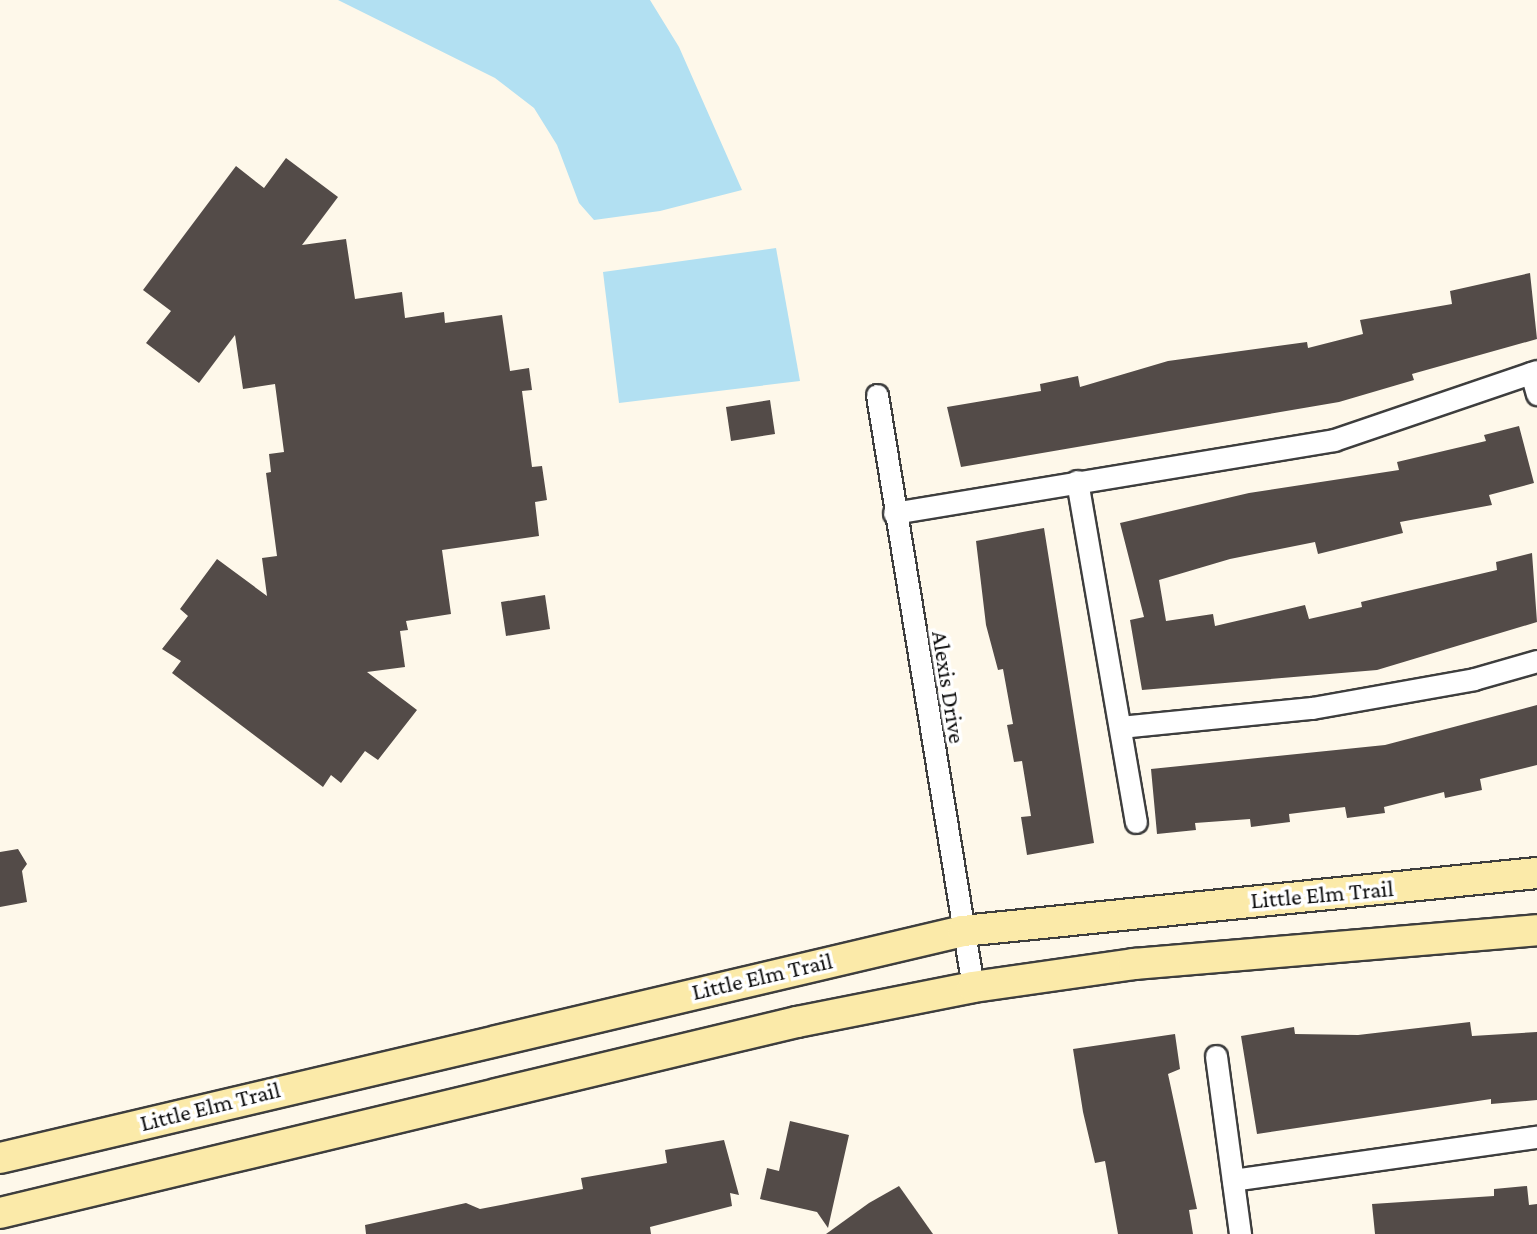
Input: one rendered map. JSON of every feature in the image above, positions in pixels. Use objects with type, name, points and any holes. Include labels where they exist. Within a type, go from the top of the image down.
[{"type":"street","points":[[894,513],[1334,440],[1534,372],[1537,394]]},
{"type":"street","name":"Alexis Drive","points":[[877,396],[972,987]]},
{"type":"street","points":[[1077,481],[1136,822]]},
{"type":"street","points":[[1119,727],[1312,708],[1474,679],[1537,662]]},
{"type":"street","name":"Little Elm Trail","points":[[0,1158],[963,931],[1537,873]]},
{"type":"street","points":[[0,1213],[797,1023],[972,987],[1134,964],[1537,930]]},
{"type":"street","points":[[1216,1056],[1240,1234]]},
{"type":"street","points":[[1233,1180],[1537,1137]]},
{"type":"water","points":[[338,0],[650,0],[679,47],[742,190],[660,211],[594,220],[579,203],[557,145],[534,108],[495,78]]},
{"type":"water","points":[[776,248],[800,381],[619,403],[603,272]]},
{"type":"building","points":[[286,158],[338,197],[302,245],[346,239],[355,299],[402,292],[405,318],[444,312],[445,323],[502,315],[510,371],[529,368],[532,390],[522,391],[532,467],[542,466],[547,500],[535,502],[539,536],[442,550],[451,614],[406,621],[408,630],[400,631],[405,667],[367,672],[417,710],[378,760],[365,751],[341,783],[331,775],[323,787],[172,673],[181,661],[162,649],[188,616],[180,609],[217,559],[267,596],[262,558],[277,556],[266,473],[271,472],[269,454],[284,452],[275,384],[243,389],[235,335],[199,383],[146,343],[171,311],[143,290],[236,166],[264,188]]},
{"type":"building","points":[[1530,273],[1537,339],[1412,374],[1414,380],[1339,402],[961,467],[947,407],[1041,391],[1040,384],[1078,376],[1080,387],[1168,361],[1307,342],[1308,348],[1363,334],[1360,320],[1452,304],[1450,291]]},
{"type":"building","points":[[770,400],[775,434],[731,441],[726,407]]},
{"type":"building","points":[[1519,426],[1534,483],[1489,495],[1492,505],[1400,522],[1403,533],[1318,554],[1315,542],[1230,559],[1159,580],[1166,621],[1213,614],[1215,626],[1305,605],[1309,619],[1362,607],[1361,602],[1497,570],[1496,562],[1532,553],[1537,622],[1377,670],[1142,690],[1130,620],[1144,617],[1120,523],[1249,493],[1399,470],[1397,462],[1486,441],[1484,435]]},
{"type":"building","points":[[1044,528],[1094,843],[1027,855],[1021,817],[1031,816],[1022,761],[1014,762],[1007,725],[1013,724],[1003,669],[998,670],[986,625],[976,541]]},
{"type":"building","points":[[545,595],[550,629],[506,636],[501,602]]},
{"type":"building","points":[[1537,705],[1537,765],[1480,779],[1482,790],[1445,798],[1444,792],[1384,807],[1385,813],[1347,818],[1345,807],[1289,814],[1290,822],[1251,827],[1250,819],[1195,823],[1196,830],[1157,834],[1151,769],[1385,745]]},
{"type":"building","points":[[18,849],[27,864],[22,871],[27,902],[0,907],[0,852]]},
{"type":"building","points":[[1470,1022],[1472,1036],[1537,1032],[1537,1100],[1491,1104],[1491,1099],[1257,1134],[1241,1036],[1294,1027],[1295,1034],[1358,1035]]},
{"type":"building","points":[[1175,1034],[1180,1069],[1168,1074],[1197,1209],[1189,1210],[1193,1234],[1118,1234],[1105,1161],[1095,1163],[1083,1112],[1073,1049]]},
{"type":"building","points":[[790,1121],[849,1135],[828,1228],[817,1212],[760,1199],[767,1168],[779,1171]]},
{"type":"building","points":[[724,1140],[739,1195],[730,1193],[732,1206],[650,1227],[651,1234],[366,1234],[365,1225],[466,1203],[480,1209],[583,1189],[581,1178],[667,1163],[665,1150]]},
{"type":"building","points":[[899,1186],[933,1234],[826,1234],[869,1203]]},
{"type":"building","points":[[1527,1186],[1529,1205],[1537,1204],[1537,1234],[1375,1234],[1372,1204],[1494,1196],[1494,1189]]}]
